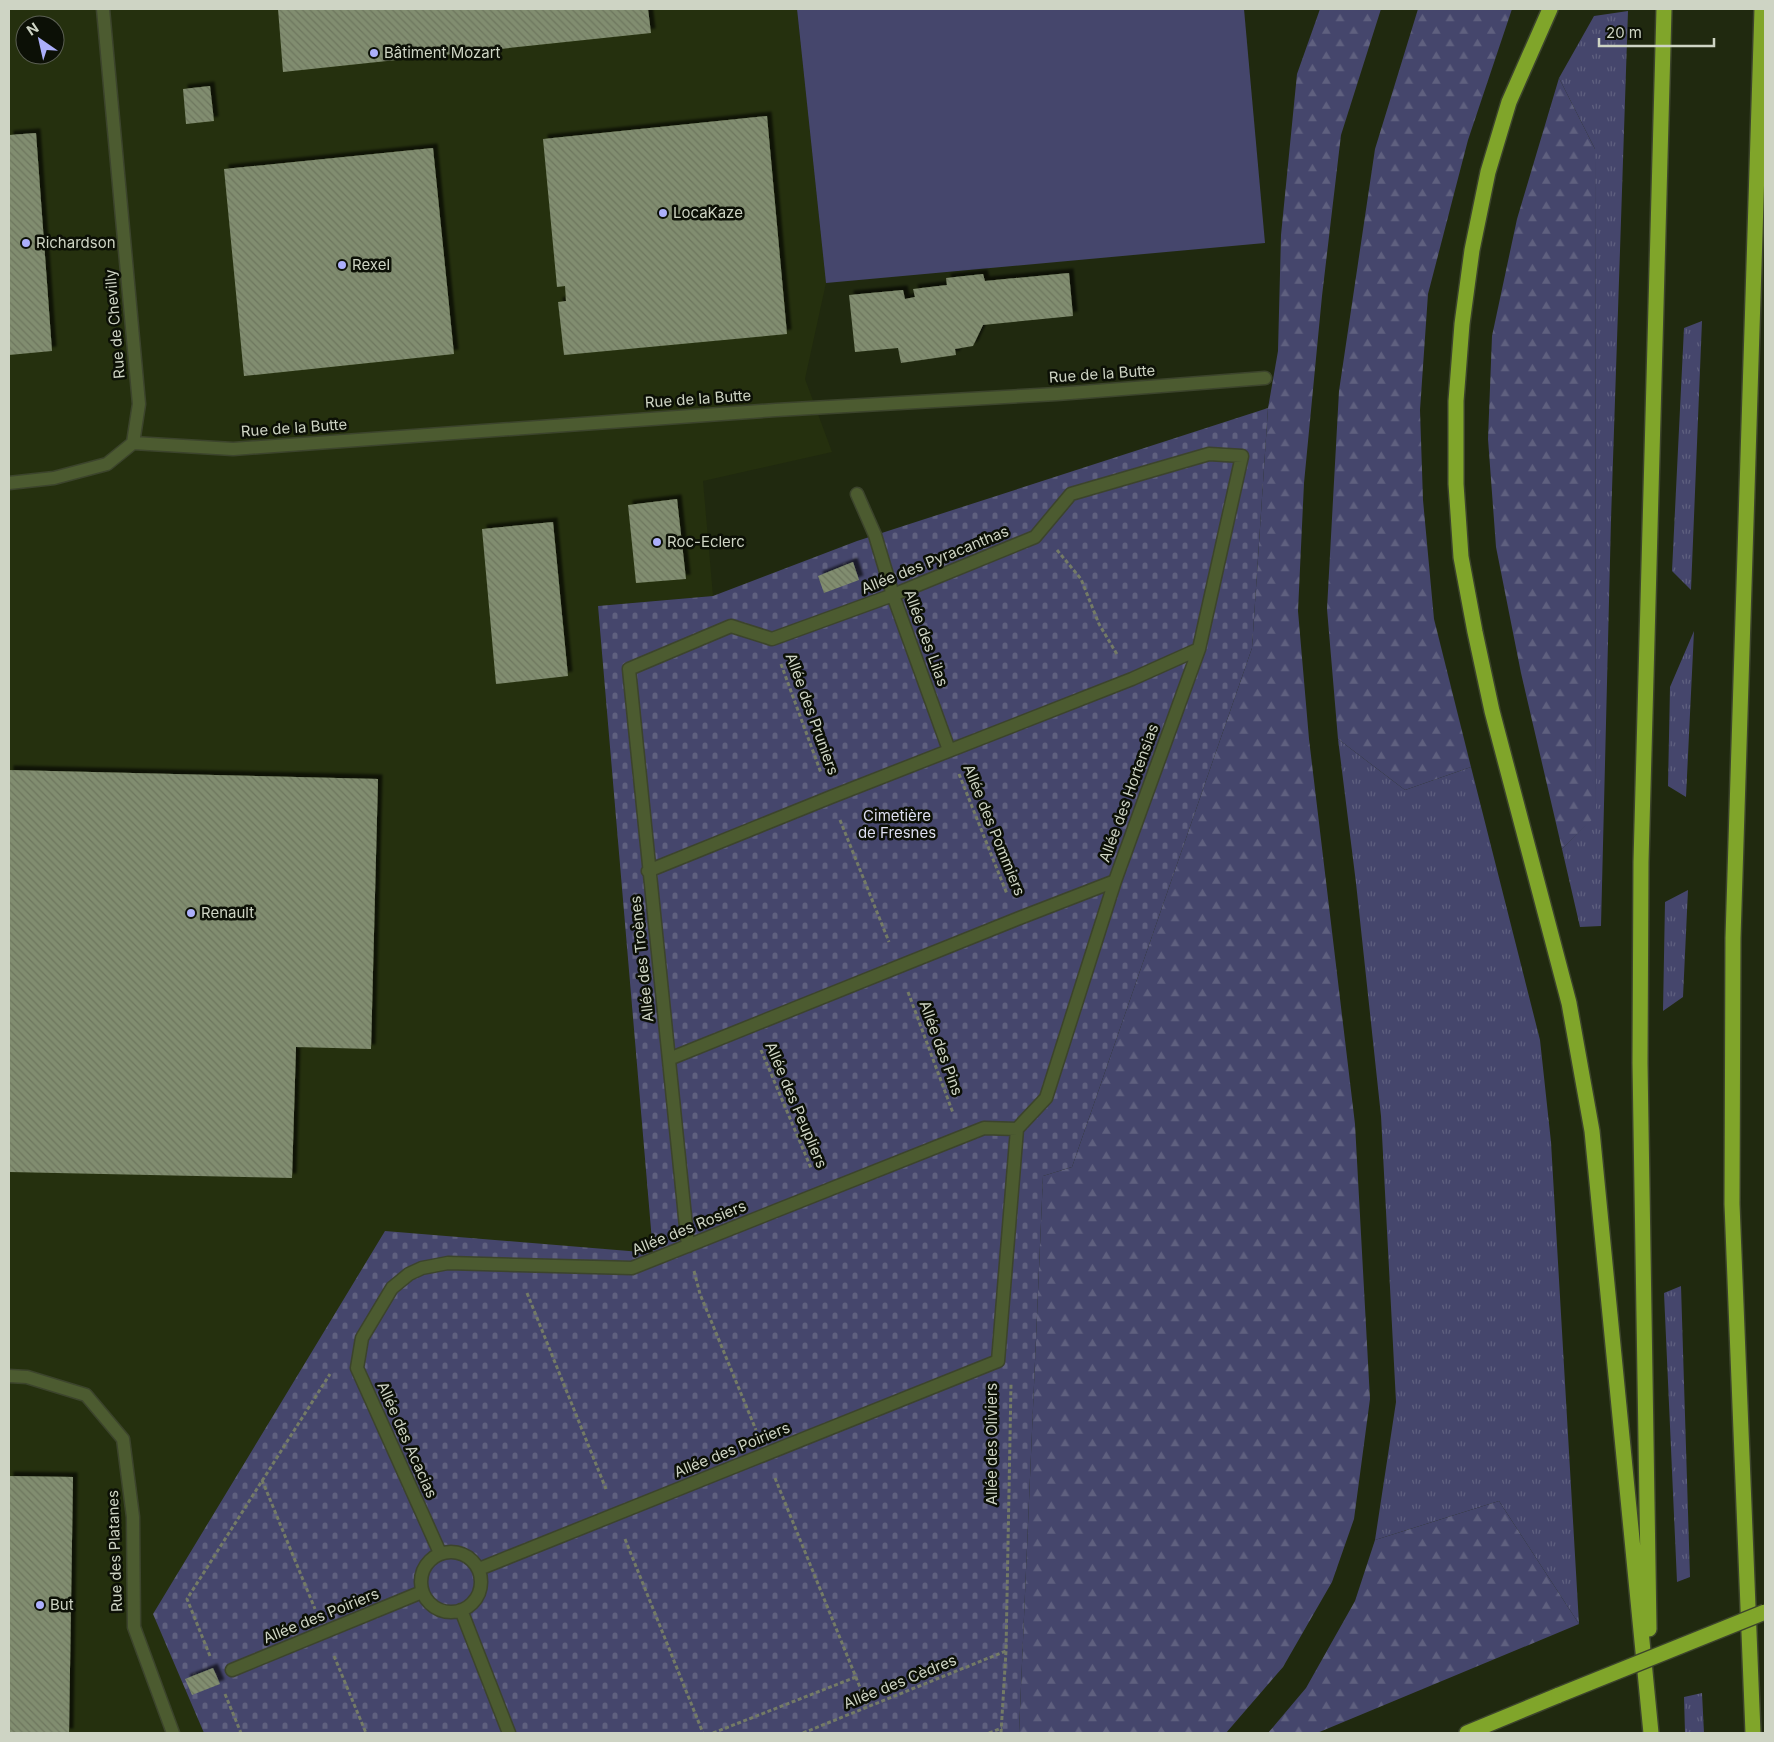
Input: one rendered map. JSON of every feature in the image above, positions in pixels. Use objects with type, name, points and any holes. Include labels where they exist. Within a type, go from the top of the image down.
[{"type":"highway","points":[[1550,9],[1509,102],[1488,172],[1472,250],[1462,324],[1456,401],[1456,484],[1461,557],[1475,632],[1492,711],[1569,1003],[1592,1131],[1599,1218],[1651,1733]]},
{"type":"highway","points":[[1651,1733],[1640,1063],[1641,871],[1664,9]]},
{"type":"highway","points":[[1753,1733],[1732,1204],[1733,938],[1762,9]]},
{"type":"highway","points":[[1456,1733],[1471,1731],[1765,1612]]},
{"type":"street","name":"Rue de Chevilly","points":[[103,9],[139,404],[134,443]]},
{"type":"street","name":"Rue de la Butte","points":[[134,443],[233,449],[776,410],[1057,394],[1266,378]]},
{"type":"street","points":[[9,483],[54,478],[107,464],[134,443]]},
{"type":"street","name":"Allée des Pyracanthas","points":[[772,639],[894,595],[1035,537],[1071,494],[1209,454],[1242,456]]},
{"type":"street","name":"Allée des Hortensias","points":[[1017,1129],[1046,1098],[1115,881],[1199,648],[1242,456]]},
{"type":"street","name":"Allée des Lilas","points":[[857,494],[874,535],[950,750]]},
{"type":"street","name":"Allée des Troènes","points":[[688,1246],[648,871],[629,669],[731,626],[772,639]]},
{"type":"street","points":[[648,871],[830,797],[1132,680],[1199,648]]},
{"type":"street","points":[[669,1059],[1115,881]]},
{"type":"street","name":"Allée des Rosiers","points":[[362,1338],[392,1288],[409,1274],[422,1268],[448,1263],[632,1268],[984,1128],[1017,1129]]},
{"type":"street","name":"Allée des Oliviers","points":[[998,1361],[1017,1129]]},
{"type":"street","name":"Allée des Acacias","points":[[362,1338],[357,1368],[440,1553]]},
{"type":"street","name":"Allée des Poiriers","points":[[478,1569],[998,1361]]},
{"type":"street","name":"Rue des Platanes","points":[[9,1376],[27,1377],[86,1395],[123,1439],[133,1517],[134,1627],[173,1733]]},
{"type":"street","points":[[458,1552],[468,1557],[478,1569],[481,1576],[481,1588],[477,1598],[468,1607],[452,1612],[441,1610],[430,1604],[422,1592],[421,1576],[425,1566],[440,1553],[458,1552]]},
{"type":"street","name":"Allée des Poiriers","points":[[232,1670],[422,1592]]},
{"type":"street","points":[[461,1610],[509,1733]]},
{"type":"path","points":[[1035,537],[1060,552],[1081,579],[1099,624],[1132,680]]},
{"type":"path","name":"Allée des Pruniers","points":[[772,639],[830,797],[899,967]]},
{"type":"path","name":"Allée des Pommiers","points":[[950,750],[1017,919]]},
{"type":"path","name":"Allée des Pins","points":[[899,967],[962,1137]]},
{"type":"path","name":"Allée des Peupliers","points":[[751,1026],[821,1192]]},
{"type":"path","points":[[212,1662],[187,1599],[343,1353],[362,1338]]},
{"type":"path","name":"Allée des Oliviers","points":[[998,1361],[1012,1380],[1006,1651],[1002,1733]]},
{"type":"path","name":"Allée des Cèdres","points":[[803,1733],[1006,1651]]},
{"type":"path","points":[[713,1733],[856,1676]]},
{"type":"path","points":[[223,1688],[241,1733]]},
{"type":"path","points":[[989,1733],[1002,1728]]},
{"type":"shaded area","points":[[9,9],[797,9],[826,283],[805,379],[832,452],[703,481],[713,596],[598,606],[653,1254],[154,1614],[204,1733],[9,1733]]},
{"type":"green space","points":[[797,9],[1244,9],[1265,243],[826,283]]},
{"type":"green space","points":[[1320,9],[1381,9],[1341,135],[1322,296],[1304,483],[1298,611],[1309,739],[1355,1124],[1370,1399],[1354,1519],[1332,1582],[1283,1667],[1226,1733],[1019,1733],[1043,1176],[1072,1167],[1252,648],[1268,408],[1278,351],[1281,235],[1297,74]]},
{"type":"green space","points":[[1418,9],[1512,9],[1468,140],[1428,294],[1420,410],[1423,500],[1434,619],[1471,767],[1405,790],[1338,739],[1327,609],[1339,391],[1375,149]]},
{"type":"green space","points":[[1628,11],[1611,520],[1601,926],[1580,927],[1562,849],[1596,815],[1595,149],[1559,78],[1594,16]]},
{"type":"green space","points":[[1559,78],[1595,149],[1596,816],[1562,849],[1521,673],[1496,547],[1488,439],[1492,336],[1517,219]]},
{"type":"green space","points":[[1702,321],[1691,590],[1672,571],[1684,328]]},
{"type":"green space","name":"Cimetière de Fresnes","points":[[1268,408],[1252,648],[1072,1167],[1043,1176],[1019,1733],[204,1733],[153,1614],[385,1231],[653,1253],[598,606],[713,596],[857,541]]},
{"type":"green space","points":[[1694,631],[1686,797],[1668,786],[1670,687]]},
{"type":"green space","points":[[1338,739],[1405,790],[1471,767],[1540,1040],[1551,1142],[1579,1624],[1499,1501],[1375,1540],[1396,1402],[1381,1116],[1356,883]]},
{"type":"green space","points":[[1688,890],[1683,997],[1663,1011],[1665,902]]},
{"type":"green space","points":[[1681,1286],[1690,1577],[1677,1582],[1664,1293]]},
{"type":"green space","points":[[1499,1501],[1579,1624],[1317,1733],[1268,1733],[1306,1688],[1355,1601],[1375,1540]]},
{"type":"green space","points":[[1702,1693],[1704,1733],[1685,1733],[1684,1697]]},
{"type":"building","name":"Bâtiment Mozart","points":[[278,9],[648,9],[651,33],[283,72]]},
{"type":"building","points":[[210,86],[214,121],[186,124],[183,89]]},
{"type":"building","name":"LocaKaze","points":[[767,116],[787,334],[564,355],[558,302],[566,301],[565,286],[557,287],[543,139]]},
{"type":"building","name":"Richardson","points":[[36,133],[52,351],[9,355],[9,135]]},
{"type":"building","points":[[433,148],[454,354],[244,376],[224,169]]},
{"type":"building","points":[[1069,273],[1073,316],[983,325],[973,346],[955,349],[956,355],[901,363],[898,348],[855,352],[849,295],[903,290],[905,299],[915,297],[913,289],[947,285],[946,278],[983,274],[985,281]]},
{"type":"building","name":"Roc-Eclerc","points":[[677,499],[686,579],[636,583],[628,505]]},
{"type":"building","points":[[553,522],[568,676],[496,684],[482,529]]},
{"type":"building","points":[[853,562],[859,580],[824,593],[818,576]]},
{"type":"building","name":"Renault","points":[[9,770],[378,779],[371,1049],[296,1047],[292,1178],[9,1172]]},
{"type":"building","name":"But","points":[[9,1476],[73,1477],[69,1733],[9,1733]]},
{"type":"building","points":[[213,1668],[220,1684],[192,1695],[185,1679]]},
{"type":"place","name":"Bâtiment Mozart","points":[[374,53]]},
{"type":"place","name":"LocaKaze","points":[[663,213]]},
{"type":"place","name":"Richardson","points":[[26,243]]},
{"type":"place","name":"Rexel","points":[[342,265]]},
{"type":"place","name":"Roc-Eclerc","points":[[657,542]]},
{"type":"place","name":"Renault","points":[[191,913]]},
{"type":"place","name":"But","points":[[40,1605]]}]
